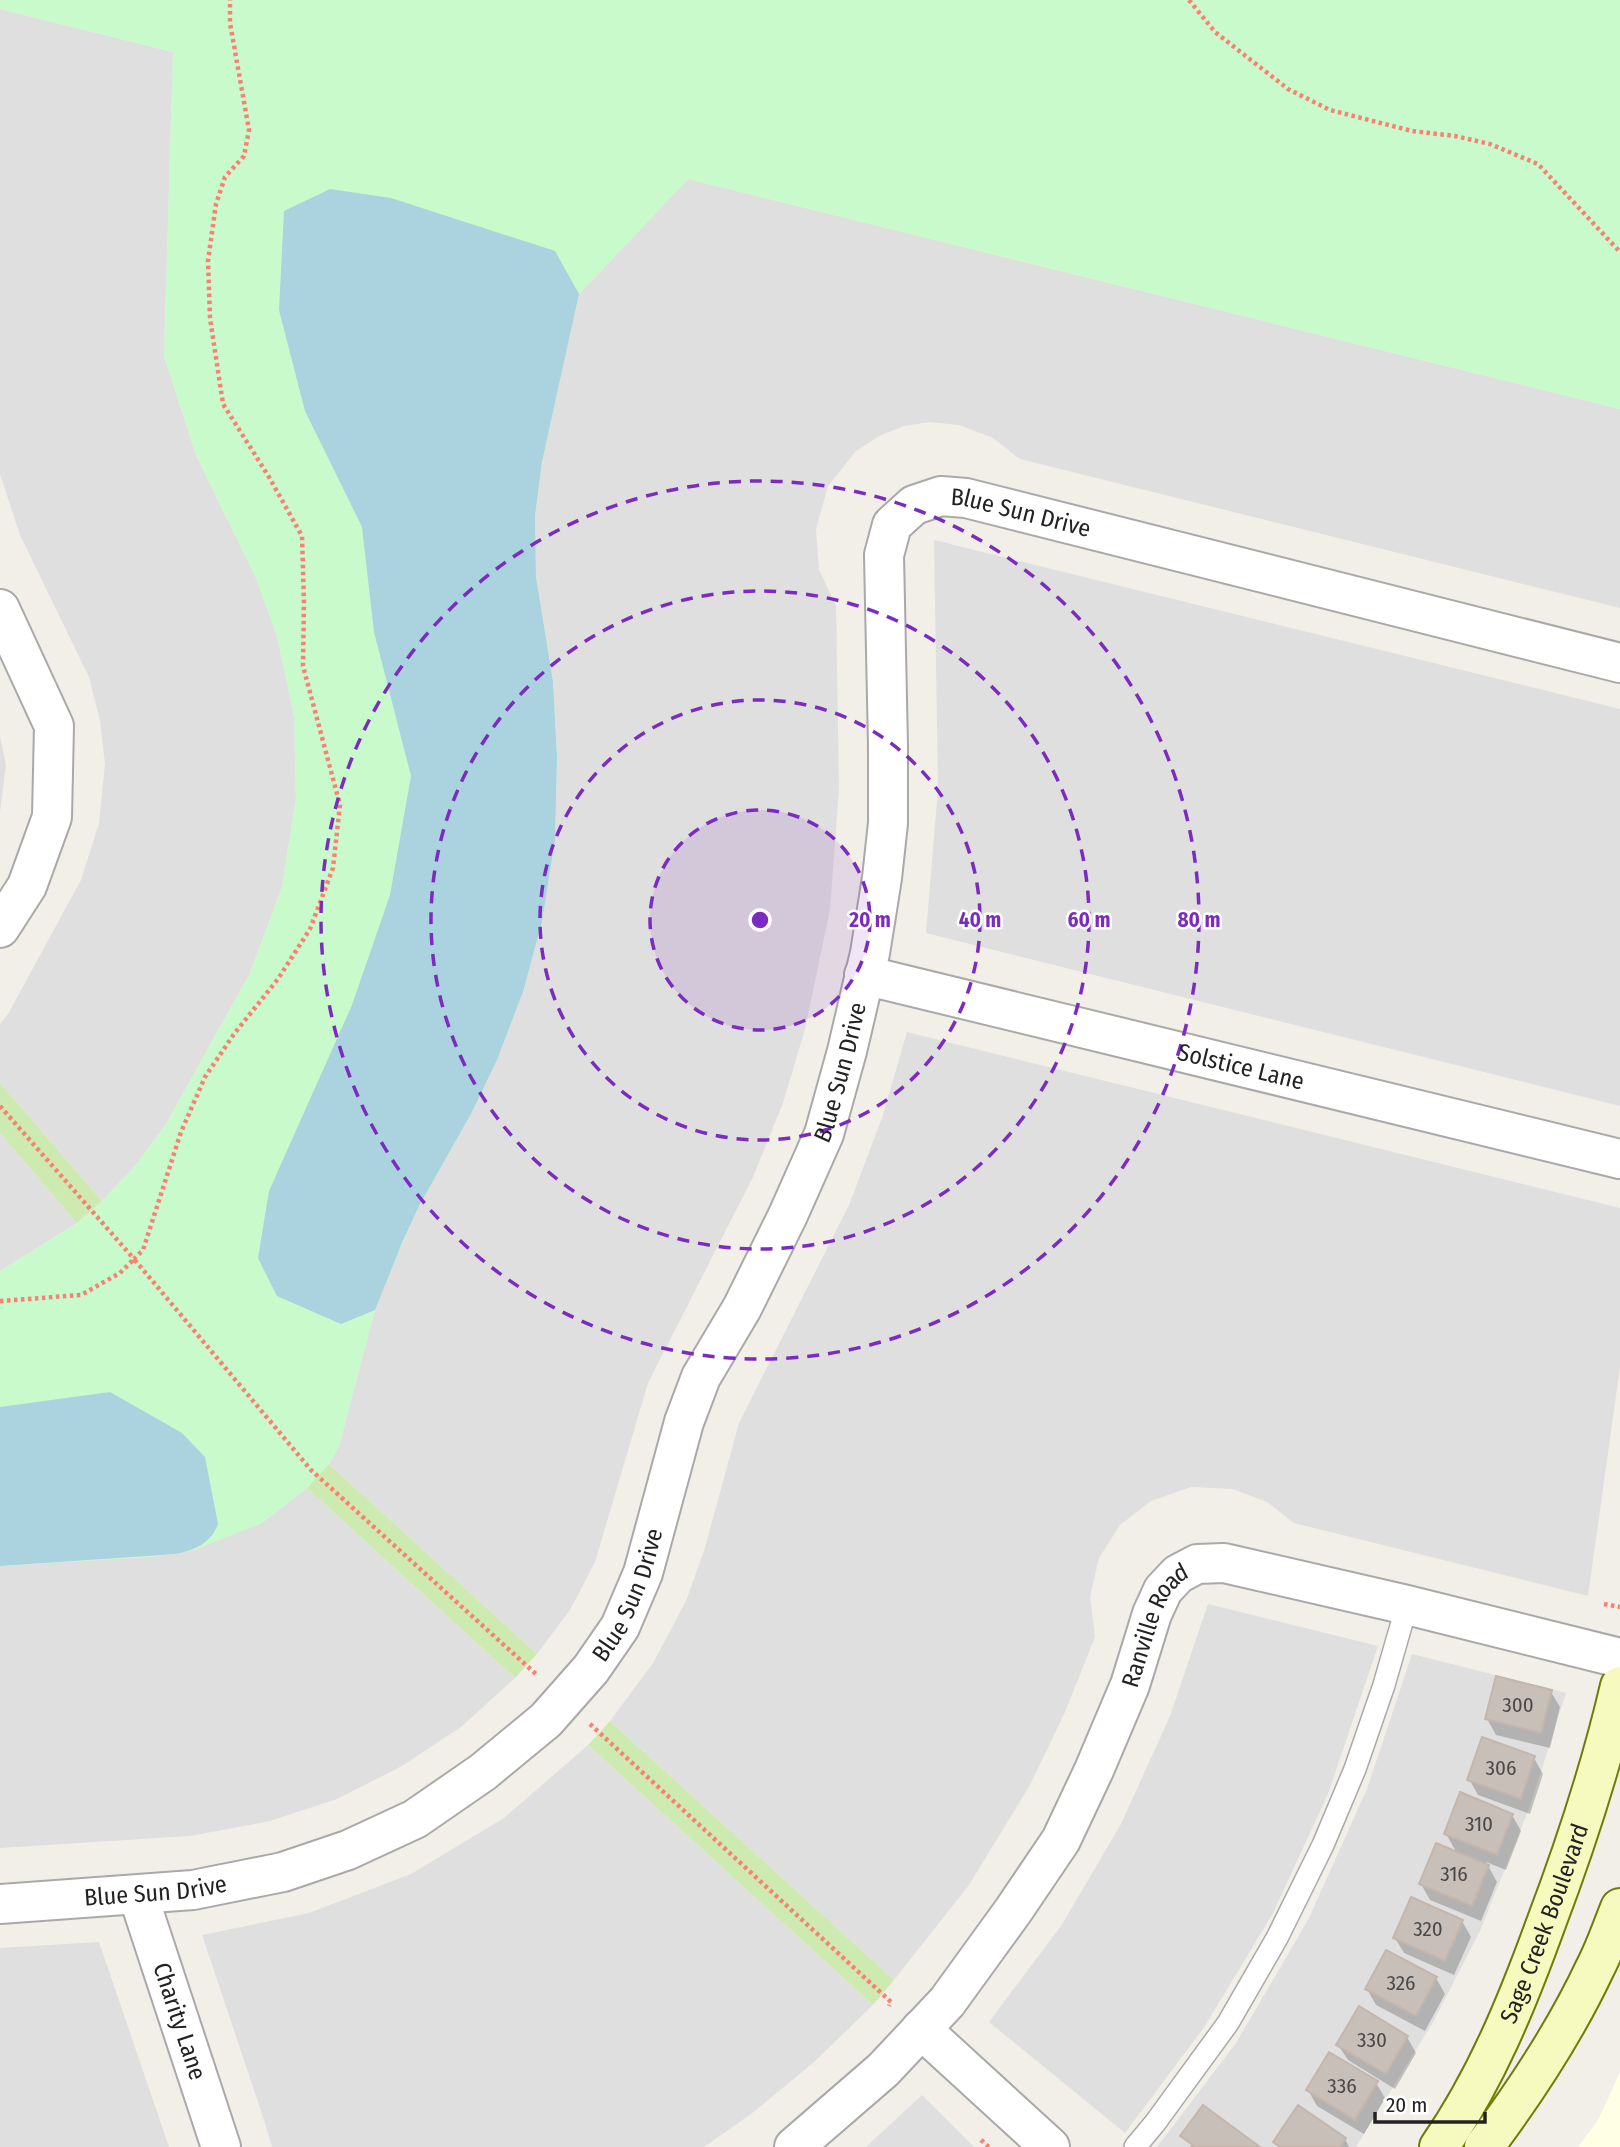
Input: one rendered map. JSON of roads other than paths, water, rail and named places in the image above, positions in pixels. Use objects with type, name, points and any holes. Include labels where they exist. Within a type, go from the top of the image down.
[{"type":"street","name":"Blue Sun Drive","points":[[0,1904],[192,1891],[283,1872],[348,1850],[415,1819],[483,1772],[547,1720],[591,1669],[620,1628],[638,1584],[684,1422],[701,1377],[742,1308],[788,1215],[824,1134],[847,1051],[870,954],[888,823],[884,555],[892,525],[914,505],[941,496],[966,498],[1620,663]]},
{"type":"street","points":[[0,609],[54,726],[52,817],[27,886],[0,928]]},
{"type":"street","name":"Solstice Lane","points":[[864,975],[1620,1159]]},
{"type":"street","name":"Ranville Road","points":[[794,2147],[883,2070],[947,2002],[1061,1840],[1130,1685],[1152,1614],[1163,1590],[1178,1574],[1197,1564],[1224,1563],[1620,1658]]},
{"type":"street","name":"Sage Creek Boulevard","points":[[1439,2147],[1461,2116],[1505,2031],[1577,1840],[1620,1686]]},
{"type":"street","name":"Charity Lane","points":[[138,1895],[221,2147]]},
{"type":"street","points":[[1484,2147],[1556,2042],[1596,1968],[1620,1909]]},
{"type":"street","points":[[921,2029],[1050,2147]]},
{"type":"lane","points":[[1135,2147],[1228,2023],[1283,1926],[1323,1845],[1355,1769],[1384,1685],[1407,1605]]},
{"type":"water","points":[[330,189],[391,198],[555,251],[579,294],[542,462],[535,516],[536,577],[553,681],[557,757],[555,840],[542,922],[523,992],[497,1060],[472,1112],[419,1206],[375,1310],[341,1324],[277,1296],[258,1258],[269,1191],[352,1005],[390,895],[411,776],[374,632],[362,527],[305,411],[279,310],[284,211]]},
{"type":"water","points":[[110,1392],[182,1433],[205,1457],[218,1524],[215,1531],[202,1545],[176,1554],[0,1566],[0,1407]]}]
